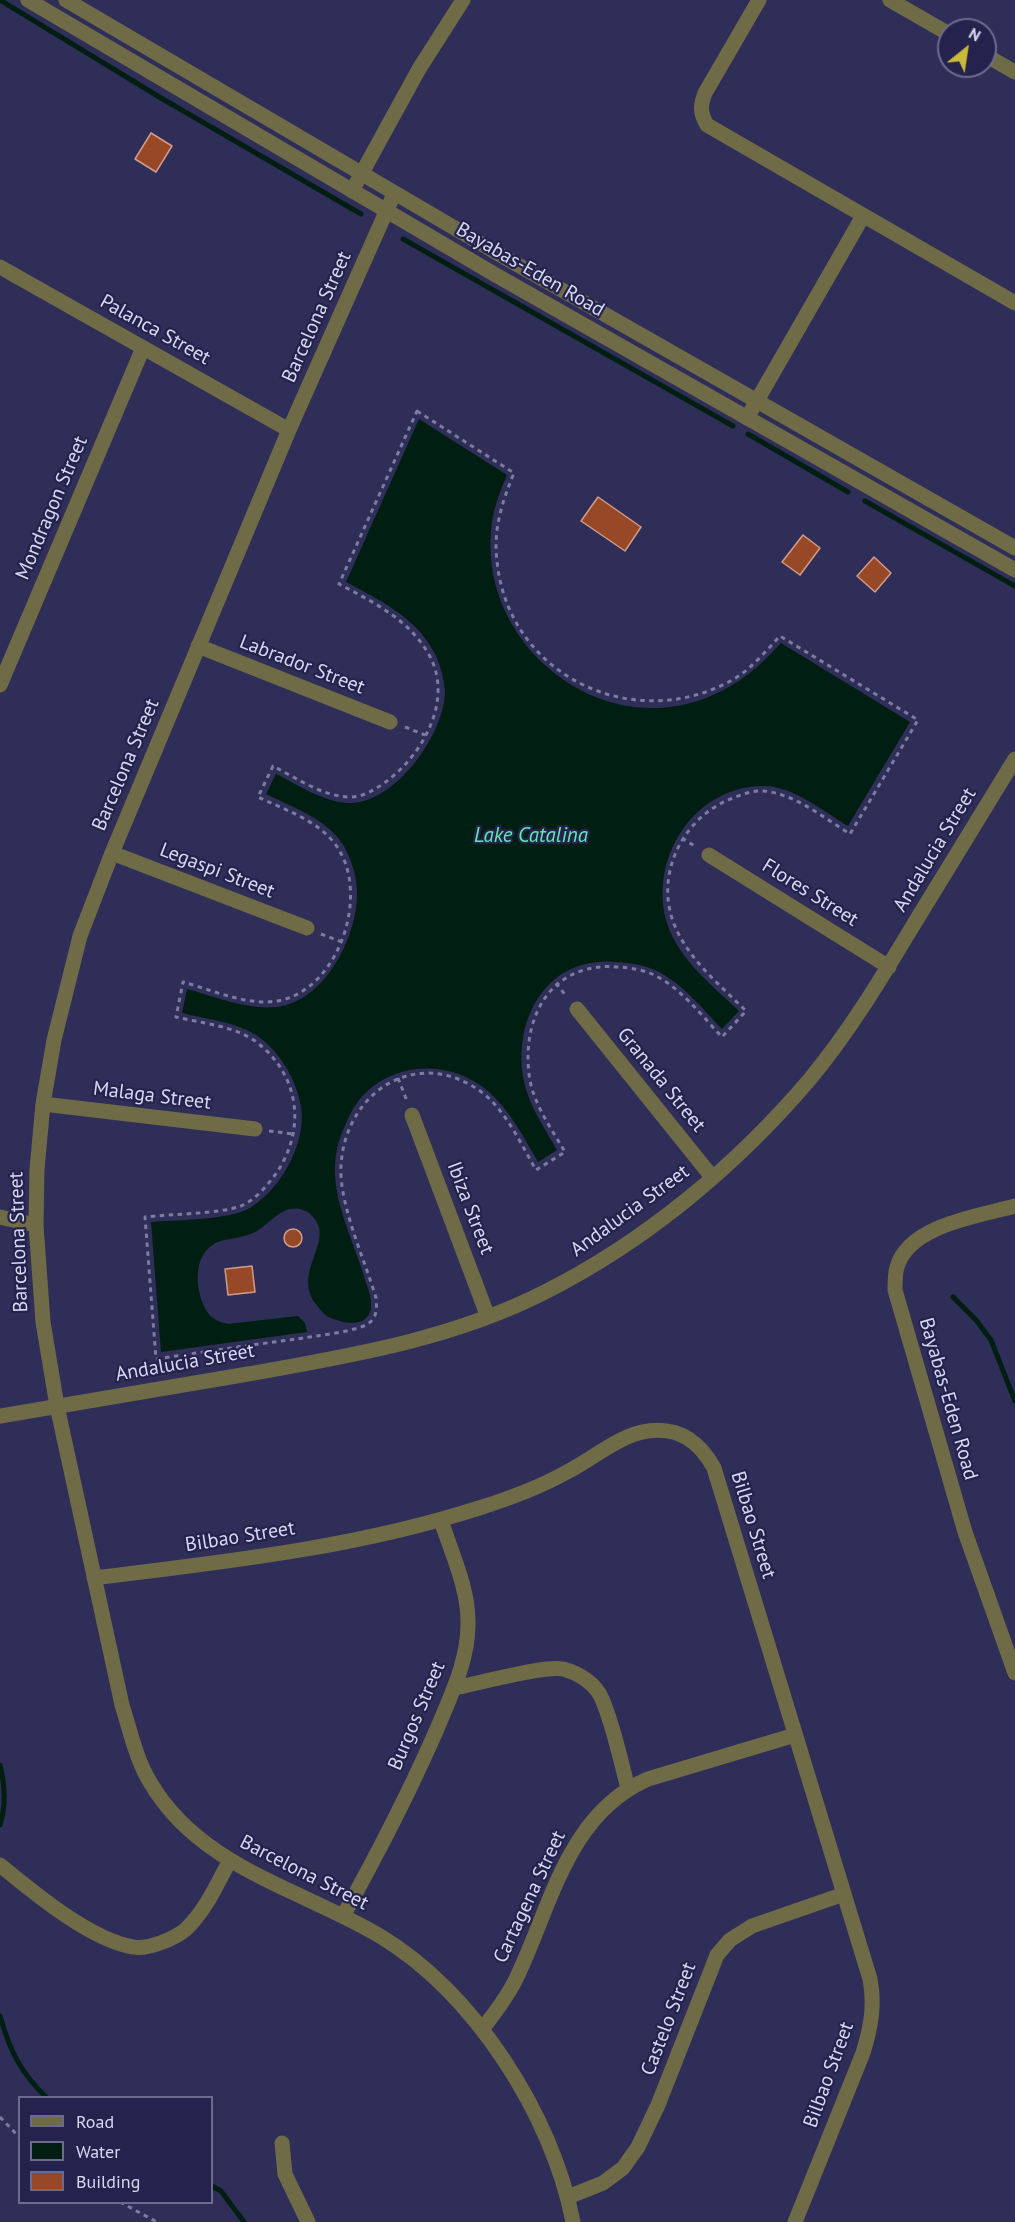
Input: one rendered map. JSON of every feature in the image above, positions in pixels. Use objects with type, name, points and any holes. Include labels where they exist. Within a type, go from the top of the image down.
[{"type":"street","name":"Bayabas-Eden Road","points":[[28,0],[387,212],[1015,570]]},
{"type":"street","name":"Bayabas-Eden Road","points":[[66,0],[394,194],[1015,548]]},
{"type":"street","points":[[352,191],[419,69],[463,0]]},
{"type":"street","points":[[759,0],[705,93],[701,104],[701,115],[707,125],[1015,303]]},
{"type":"street","points":[[890,0],[937,27]]},
{"type":"street","points":[[997,62],[1015,72]]},
{"type":"street","name":"Barcelona Street","points":[[394,194],[289,430],[112,853],[80,936],[54,1040],[37,1169],[36,1225],[43,1322],[57,1406],[122,1705],[133,1742],[149,1781],[168,1808],[198,1837],[230,1860],[261,1878],[343,1916],[380,1937],[416,1961],[449,1992],[483,2028],[525,2096],[549,2146],[568,2197],[573,2222]]},
{"type":"street","points":[[747,418],[863,216]]},
{"type":"street","name":"Palanca Street","points":[[0,267],[289,430]]},
{"type":"street","name":"Mondragon Street","points":[[0,685],[143,348]]},
{"type":"street","name":"Labrador Street","points":[[198,646],[390,722]]},
{"type":"street","name":"Andalucia Street","points":[[0,1416],[326,1360],[434,1335],[488,1317],[543,1293],[604,1260],[712,1178],[761,1133],[811,1078],[850,1026],[889,967],[1015,759]]},
{"type":"street","name":"Legaspi Street","points":[[112,853],[307,928]]},
{"type":"street","name":"Flores Street","points":[[709,855],[889,967]]},
{"type":"street","name":"Granada Street","points":[[577,1009],[712,1178]]},
{"type":"street","name":"Malaga Street","points":[[44,1104],[255,1129]]},
{"type":"street","name":"Ibiza Street","points":[[412,1114],[488,1317]]},
{"type":"street","name":"Bayabas-Eden Road","points":[[1015,1206],[928,1231],[908,1246],[897,1266],[895,1290],[965,1532],[1015,1673]]},
{"type":"street","points":[[0,1217],[36,1225]]},
{"type":"street","name":"Bilbao Street","points":[[94,1578],[270,1554],[441,1520],[490,1504],[566,1473],[623,1440],[644,1431],[676,1432],[692,1440],[704,1451],[714,1468],[870,1979],[873,1998],[873,2015],[863,2053],[795,2222]]},
{"type":"street","name":"Burgos Street","points":[[343,1916],[399,1811],[454,1688],[467,1642],[466,1600],[441,1520]]},
{"type":"street","points":[[454,1688],[546,1670],[562,1669],[576,1674],[591,1683],[602,1697],[628,1788]]},
{"type":"street","name":"Cartagena Street","points":[[483,2028],[501,2006],[515,1981],[570,1853],[587,1826],[608,1804],[628,1788],[669,1772],[795,1735]]},
{"type":"street","points":[[0,1865],[30,1890],[73,1920],[108,1939],[135,1948],[163,1942],[184,1930],[198,1915],[230,1860]]},
{"type":"street","name":"Castelo Street","points":[[568,2197],[603,2183],[623,2168],[638,2146],[658,2105],[717,1955],[730,1940],[752,1926],[844,1894]]},
{"type":"street","points":[[282,2144],[285,2174],[308,2222]]},
{"type":"path","points":[[417,411],[514,473],[501,504],[496,533],[496,561],[502,590],[513,616],[528,641],[547,662],[571,679],[596,692],[624,700],[653,702],[682,699],[709,691],[735,678],[758,661],[780,636],[918,720],[850,834],[781,794],[762,791],[742,794],[706,811],[682,838],[673,856],[670,874],[668,896],[672,922],[681,941],[696,960],[746,1011],[722,1037],[672,987],[654,975],[632,969],[605,966],[581,970],[556,983],[541,1001],[531,1023],[528,1046],[529,1074],[532,1091],[544,1117],[565,1152],[536,1170],[497,1108],[485,1095],[450,1076],[417,1074],[398,1078],[382,1086],[367,1100],[354,1119],[345,1142],[341,1167],[343,1193],[376,1298],[375,1317],[368,1324],[359,1328],[156,1359],[145,1217],[228,1209],[242,1205],[267,1186],[287,1154],[294,1134],[296,1109],[292,1092],[282,1073],[269,1053],[253,1040],[236,1032],[176,1017],[183,982],[244,999],[278,1001],[295,995],[313,983],[342,942],[350,918],[352,894],[346,867],[337,847],[326,832],[258,797],[273,766],[324,791],[348,797],[364,795],[401,770],[414,755],[435,712],[439,691],[429,654],[408,626],[384,609],[339,584],[417,411]]},
{"type":"path","points":[[390,722],[425,735]]},
{"type":"path","points":[[307,928],[342,942]]},
{"type":"path","points":[[398,1078],[412,1114]]},
{"type":"path","points":[[255,1129],[294,1134]]},
{"type":"path","points":[[0,2117],[18,2136]]},
{"type":"path","points":[[124,2204],[157,2222]]},
{"type":"water","name":"Lake Catalina","points":[[419,419],[507,475],[496,503],[491,532],[493,574],[506,613],[528,647],[557,675],[592,696],[631,707],[672,707],[713,695],[733,685],[758,666],[781,643],[910,722],[848,826],[796,794],[762,786],[737,790],[715,799],[697,813],[682,831],[671,852],[664,875],[663,899],[667,923],[672,936],[688,960],[739,1011],[722,1029],[684,990],[666,976],[652,969],[617,962],[593,962],[573,968],[555,979],[541,993],[524,1031],[522,1053],[523,1076],[528,1096],[557,1150],[538,1162],[504,1107],[489,1092],[471,1080],[452,1072],[431,1069],[411,1070],[392,1076],[374,1086],[359,1100],[343,1130],[335,1161],[341,1208],[371,1298],[370,1313],[367,1317],[358,1322],[343,1322],[326,1315],[315,1303],[309,1291],[308,1280],[320,1237],[319,1227],[308,1212],[302,1209],[286,1210],[253,1233],[220,1241],[210,1247],[200,1261],[199,1288],[208,1313],[219,1321],[228,1324],[298,1316],[305,1323],[307,1332],[161,1352],[151,1222],[225,1216],[246,1210],[258,1202],[279,1180],[288,1166],[300,1136],[302,1121],[296,1086],[279,1057],[264,1041],[248,1031],[220,1021],[182,1013],[187,989],[254,1007],[277,1007],[294,1002],[310,993],[335,965],[351,930],[355,913],[357,890],[355,876],[342,843],[335,834],[317,820],[266,794],[276,774],[310,792],[338,802],[365,801],[382,793],[414,764],[436,727],[443,708],[445,691],[443,676],[436,656],[426,640],[407,619],[396,611],[346,582]]},
{"type":"building","points":[[151,133],[172,146],[156,172],[135,159]]},
{"type":"building","points":[[598,497],[641,527],[625,551],[581,521]]},
{"type":"building","points":[[803,535],[820,548],[800,575],[782,562]]},
{"type":"building","points":[[874,557],[891,573],[875,592],[857,576]]},
{"type":"building","points":[[289,1229],[297,1229],[302,1234],[300,1245],[289,1247],[284,1242],[284,1234]]},
{"type":"building","points":[[252,1266],[255,1292],[228,1295],[225,1269]]},
{"type":"waterway","points":[[0,0],[161,98],[361,214]]},
{"type":"waterway","points":[[403,239],[733,426]]},
{"type":"waterway","points":[[748,434],[848,492]]},
{"type":"waterway","points":[[865,501],[1015,586]]},
{"type":"waterway","points":[[953,1297],[976,1320],[991,1340],[1015,1401]]},
{"type":"waterway","points":[[0,1765],[4,1795],[0,1825]]},
{"type":"waterway","points":[[0,2016],[17,2060],[45,2096]]},
{"type":"waterway","points":[[213,2187],[221,2191],[244,2222]]}]
